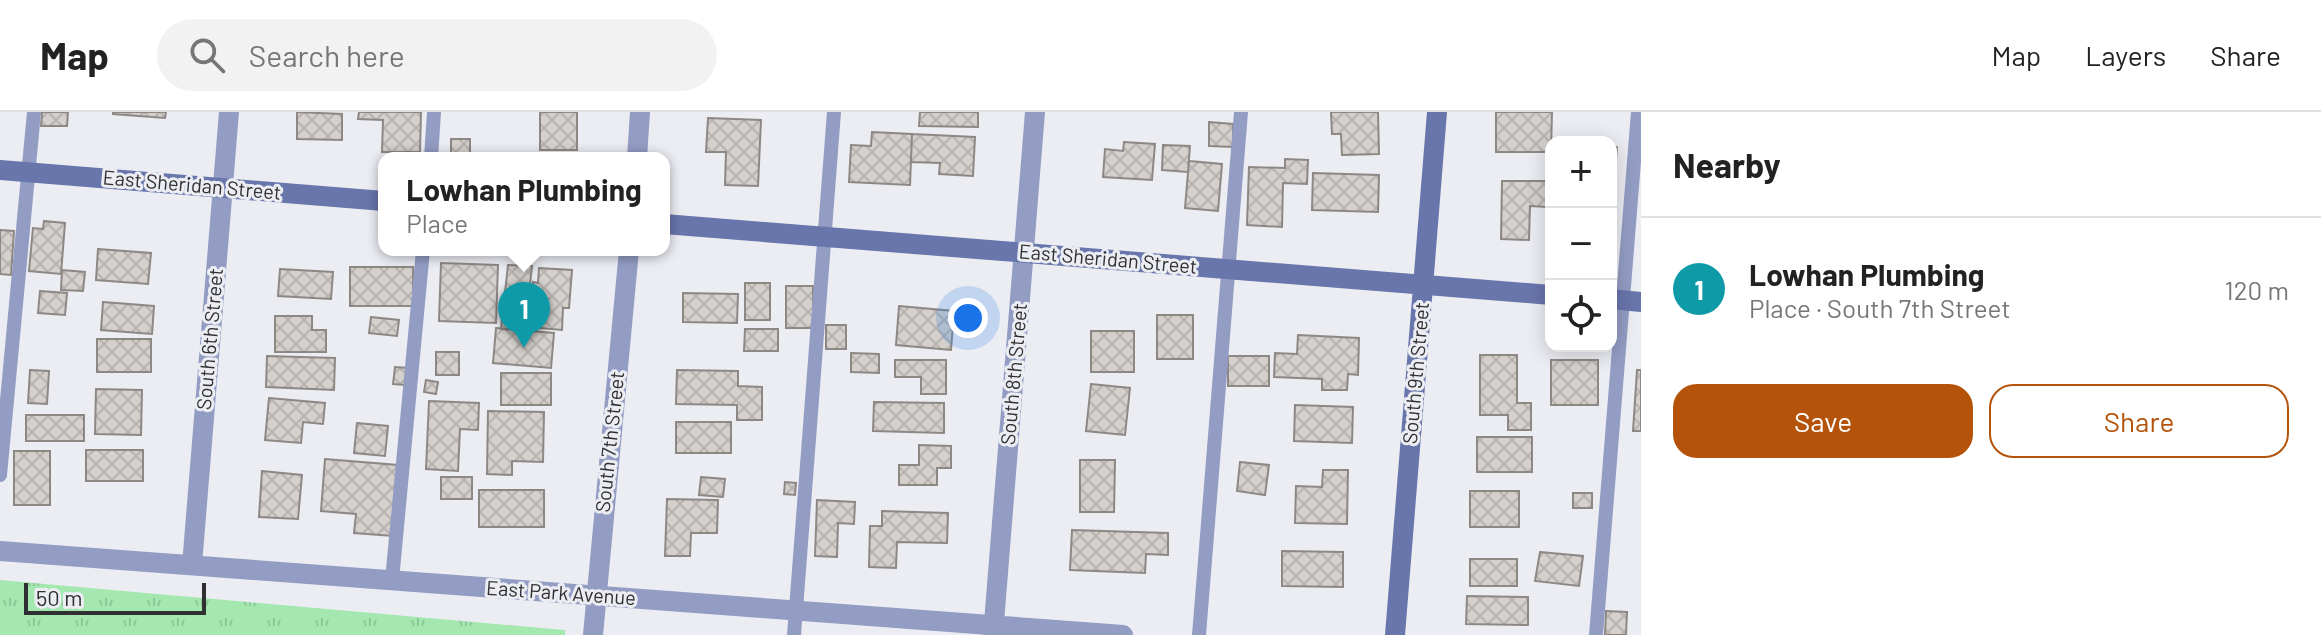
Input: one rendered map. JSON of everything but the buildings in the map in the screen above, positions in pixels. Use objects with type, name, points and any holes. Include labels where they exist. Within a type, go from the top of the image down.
[{"type":"street","name":"South 6th Street","points":[[192,565],[229,112]]},
{"type":"street","points":[[637,152],[640,112]]},
{"type":"street","name":"South 8th Street","points":[[993,630],[1035,112]]},
{"type":"street","name":"South 9th Street","points":[[1395,635],[1437,112]]},
{"type":"street","name":"East Sheridan Street","points":[[0,170],[378,201]]},
{"type":"street","name":"East Sheridan Street","points":[[670,224],[1545,294]]},
{"type":"street","name":"South 7th Street","points":[[593,635],[628,256]]},
{"type":"street","name":"East Park Avenue","points":[[0,551],[795,610],[993,630],[1123,635]]},
{"type":"lane","points":[[0,475],[34,112]]},
{"type":"lane","points":[[431,152],[434,112]]},
{"type":"lane","points":[[794,635],[834,112]]},
{"type":"lane","points":[[1199,635],[1241,112]]},
{"type":"lane","points":[[1596,635],[1638,112]]},
{"type":"lane","points":[[392,580],[422,256]]},
{"type":"green space","points":[[0,580],[565,630],[565,635],[0,635]]},
{"type":"place","name":"Lowhan Plumbing","points":[[524,348]]}]
